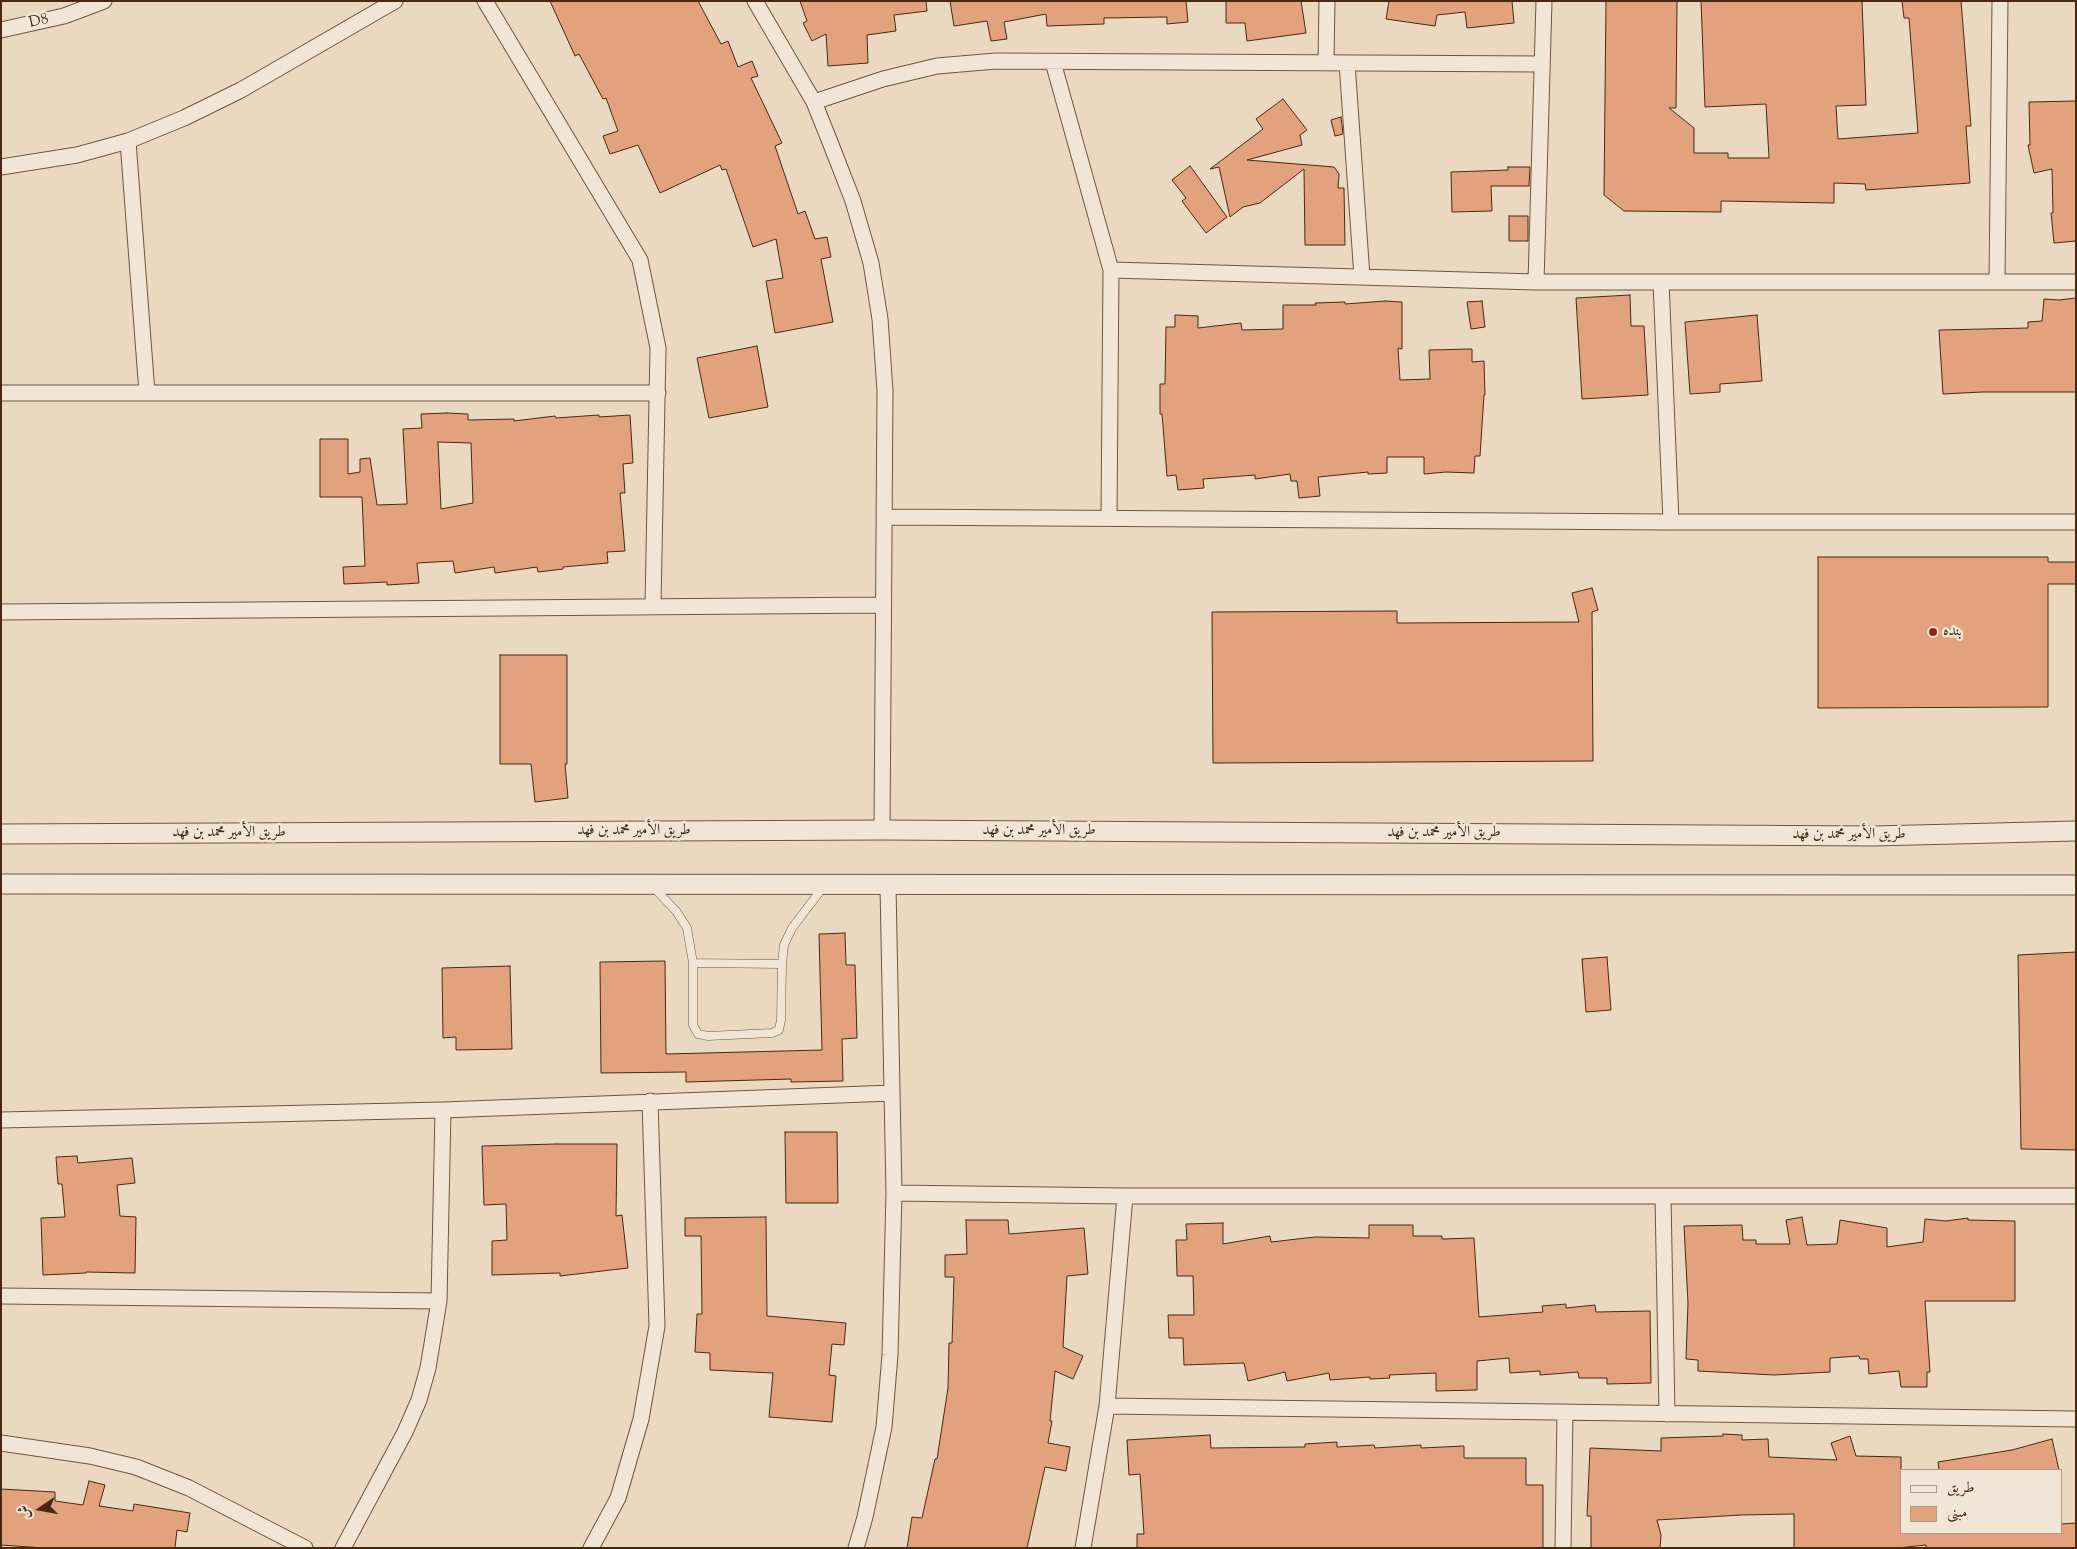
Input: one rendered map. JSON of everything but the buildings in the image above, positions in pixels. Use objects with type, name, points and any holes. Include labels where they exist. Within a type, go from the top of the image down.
[{"type":"street","name":"D8","points":[[1,30],[64,16],[104,1]]},
{"type":"street","points":[[1,167],[77,155],[128,141],[184,118],[242,90],[396,1]]},
{"type":"street","points":[[485,1],[640,260],[658,348],[652,605]]},
{"type":"street","points":[[755,1],[814,102],[853,201],[871,263],[880,319],[885,390],[885,517],[882,605],[882,830]]},
{"type":"street","points":[[1326,63],[1327,1]]},
{"type":"street","points":[[1536,282],[1544,1]]},
{"type":"street","points":[[1997,282],[2000,1]]},
{"type":"street","points":[[814,102],[883,79],[937,66],[996,61],[1542,64]]},
{"type":"street","points":[[1053,62],[1111,270],[1109,518]]},
{"type":"street","points":[[1347,63],[1362,277]]},
{"type":"street","points":[[128,141],[147,393]]},
{"type":"street","points":[[1111,270],[1536,282],[2076,282]]},
{"type":"street","points":[[1661,282],[1670,522]]},
{"type":"street","points":[[1,393],[658,393]]},
{"type":"street","points":[[885,517],[1670,522],[2076,522]]},
{"type":"street","points":[[1,612],[652,605],[882,605]]},
{"type":"street","name":"طريق الأمير محمد بن فهد","points":[[1,834],[882,830],[1864,836],[2076,831]]},
{"type":"street","points":[[1,884],[652,886],[2076,885]]},
{"type":"street","points":[[856,1548],[866,1517],[884,1427],[890,1354],[894,1193],[888,886]]},
{"type":"street","points":[[1,1120],[443,1110],[650,1101],[892,1094]]},
{"type":"street","points":[[591,1548],[618,1498],[641,1419],[657,1326],[650,1101]]},
{"type":"street","points":[[344,1548],[406,1432],[419,1400],[433,1344],[439,1301],[443,1110]]},
{"type":"street","points":[[894,1193],[1125,1196],[2076,1196]]},
{"type":"street","points":[[1083,1548],[1107,1406],[1125,1196]]},
{"type":"street","points":[[1663,1196],[1667,1414]]},
{"type":"street","points":[[1,1296],[439,1301]]},
{"type":"street","points":[[1107,1406],[2076,1419]]},
{"type":"street","points":[[1563,1548],[1564,1412]]},
{"type":"street","points":[[1,1444],[90,1456],[136,1467],[189,1488],[305,1548]]},
{"type":"lane","points":[[652,886],[676,911],[687,928],[693,963],[693,1025],[698,1034],[708,1036],[772,1033],[779,1030],[784,944],[792,928],[824,886]]},
{"type":"lane","points":[[693,963],[782,964]]},
{"type":"place","name":"بنده","points":[[1933,632]]}]
